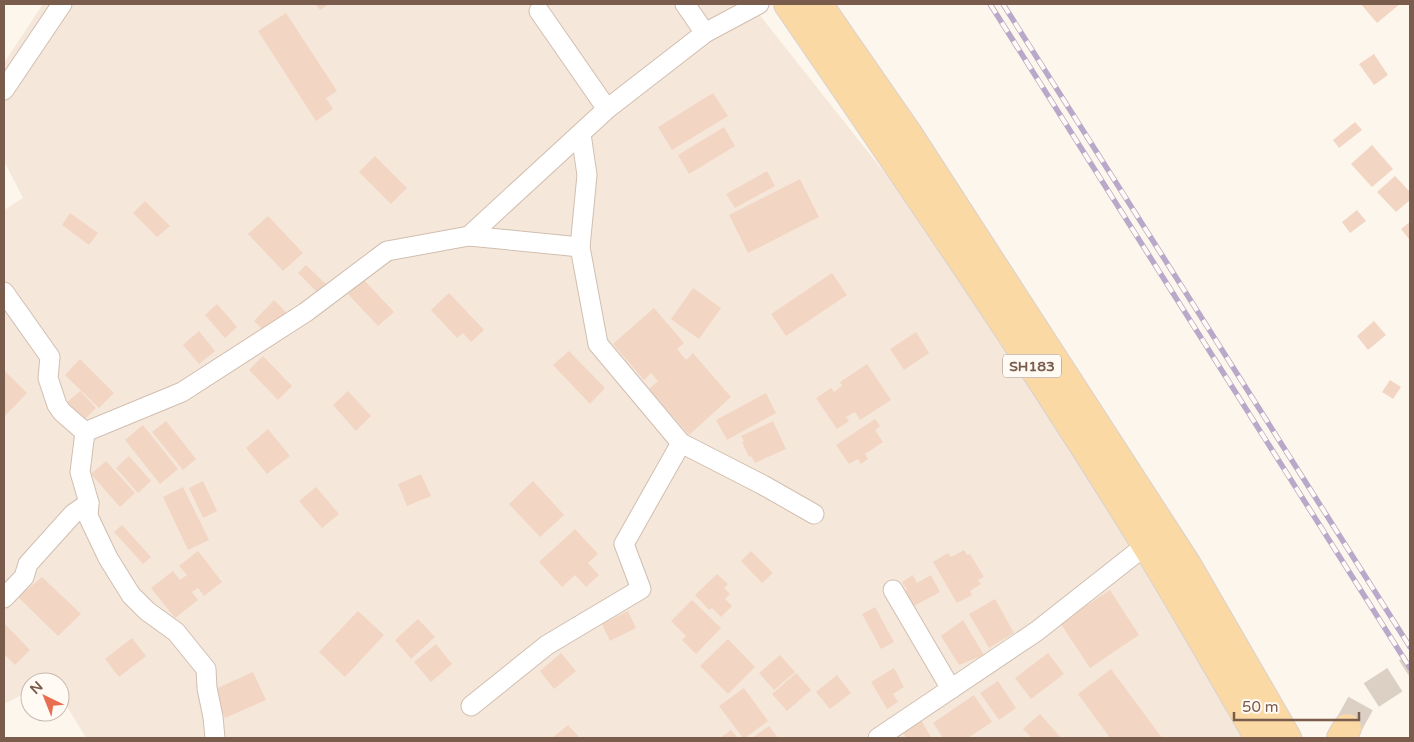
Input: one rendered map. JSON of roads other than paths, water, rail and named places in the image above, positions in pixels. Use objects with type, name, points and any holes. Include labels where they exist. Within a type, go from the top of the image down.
[{"type":"main road","name":"SH183","points":[[788,4],[988,299],[1146,545],[1244,688],[1259,738]]},
{"type":"main road","points":[[818,4],[908,134],[1187,565],[1244,688],[1287,738]]},
{"type":"main road","points":[[1244,688],[1245,738]]},
{"type":"street","points":[[4,90],[62,4]]},
{"type":"street","points":[[685,4],[705,33]]},
{"type":"street","points":[[469,236],[607,109],[705,33],[759,4]]},
{"type":"street","points":[[539,11],[607,109]]},
{"type":"street","points":[[581,134],[587,175],[580,247],[598,344],[681,443],[763,485],[814,514]]},
{"type":"street","points":[[85,432],[182,392],[306,312],[388,251],[469,236],[580,247]]},
{"type":"street","points":[[4,292],[50,357],[48,378],[57,405],[68,418],[85,432]]},
{"type":"street","points":[[85,432],[80,472],[89,503],[88,516],[108,558],[131,595],[147,611],[176,632],[206,669],[214,738]]},
{"type":"street","points":[[471,706],[546,645],[641,589],[624,544],[681,443]]},
{"type":"street","points":[[4,598],[24,577],[28,564],[73,514],[89,503]]},
{"type":"street","points":[[878,738],[1037,631],[1146,545]]},
{"type":"street","points":[[893,590],[951,689]]},
{"type":"tunnel","points":[[1347,728],[1362,701],[1410,670]]},
{"type":"railway","points":[[990,4],[1410,668]]},
{"type":"railway","points":[[1003,4],[1410,647]]}]
